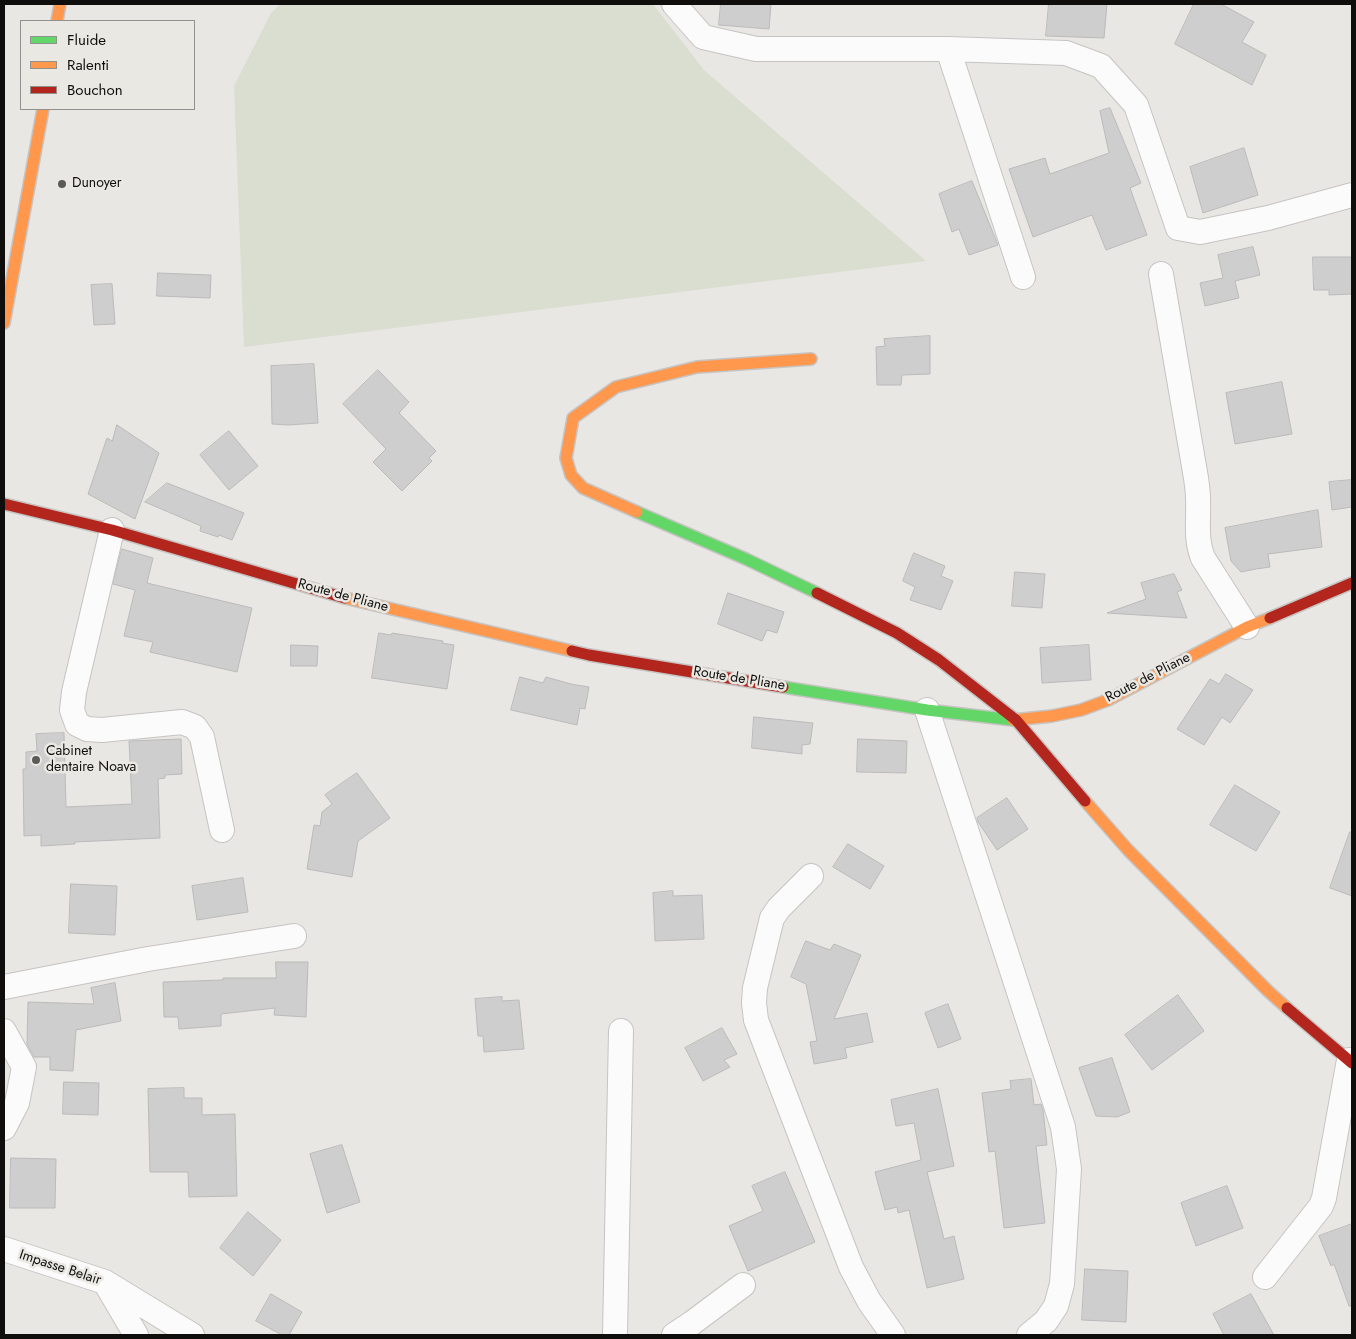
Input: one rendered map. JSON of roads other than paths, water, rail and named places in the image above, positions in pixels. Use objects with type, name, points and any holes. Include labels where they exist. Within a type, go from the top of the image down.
[{"type":"street","points":[[57,20],[60,4]]},
{"type":"street","points":[[674,4],[703,37],[756,49],[948,49],[1066,53],[1101,66],[1136,105],[1178,228],[1200,232],[1268,218],[1352,196]]},
{"type":"street","points":[[948,49],[1023,277]]},
{"type":"street","points":[[4,323],[42,110]]},
{"type":"street","points":[[1161,274],[1196,478],[1198,497],[1197,538],[1199,548],[1203,558],[1247,627]]},
{"type":"street","points":[[812,358],[697,367],[616,387],[573,418],[566,458],[571,475],[583,488],[746,559],[863,615],[939,660],[1016,720],[1128,850],[1268,991],[1350,1062],[1324,1198],[1320,1206],[1266,1277]]},
{"type":"street","name":"Route de Pliane","points":[[4,504],[112,530],[360,602],[589,655],[927,710],[1016,720],[1052,716],[1080,710],[1108,700],[1247,627],[1352,583]]},
{"type":"street","points":[[112,530],[74,692],[72,710],[77,724],[87,729],[102,730],[182,722],[195,727],[202,737],[222,830]]},
{"type":"street","points":[[927,710],[1063,1127],[1069,1169],[1062,1284],[1056,1306],[1046,1321],[1029,1335]]},
{"type":"street","points":[[811,876],[779,908],[772,918],[755,988],[756,1020],[851,1267],[869,1301],[892,1335]]},
{"type":"street","points":[[4,988],[148,959],[294,936]]},
{"type":"street","points":[[4,1031],[24,1067],[17,1103],[4,1128]]},
{"type":"street","points":[[615,1335],[621,1031]]},
{"type":"street","name":"Impasse Belair","points":[[4,1249],[105,1282],[192,1335]]},
{"type":"street","points":[[105,1282],[136,1335]]},
{"type":"street","points":[[674,1335],[742,1285]]},
{"type":"place","name":"Dunoyer","points":[[62,184]]},
{"type":"place","name":"Cabinet dentaire Noava","points":[[36,760]]}]
